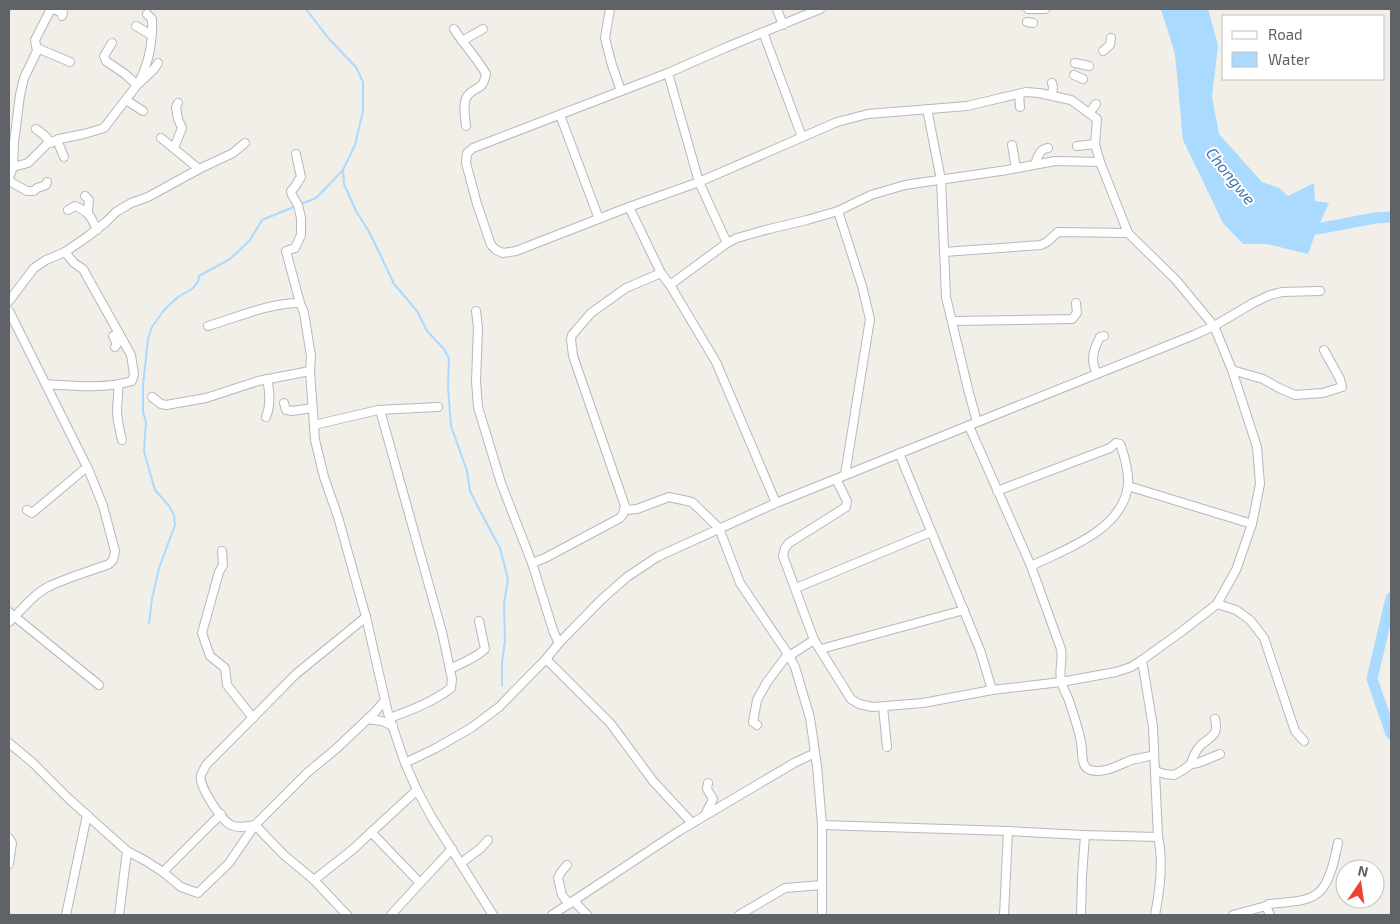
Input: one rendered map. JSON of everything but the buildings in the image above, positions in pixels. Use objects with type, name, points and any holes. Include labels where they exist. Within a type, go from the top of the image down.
[{"type":"street","points":[[47,182],[46,185],[34,191],[27,191],[9,179],[20,95],[24,78],[36,56],[35,40],[52,9],[63,13],[62,16]]},
{"type":"street","points":[[610,9],[605,38],[621,91]]},
{"type":"street","points":[[777,9],[782,25]]},
{"type":"street","points":[[820,9],[727,46],[668,73],[473,148],[468,153],[466,163],[491,245],[503,253],[516,251],[699,182],[837,122],[868,114],[967,106],[1026,92],[1039,92],[1071,100],[1090,112],[1097,119],[1095,144],[1100,162],[1128,233],[1176,280],[1214,326],[1232,370],[1257,446],[1260,484],[1252,524],[1236,570],[1217,604],[1131,667],[1116,672],[1061,682],[992,690],[923,703],[873,708],[859,704],[851,699],[814,640],[783,556],[785,548],[794,540],[846,507],[847,501],[836,479]]},
{"type":"street","points":[[1028,9],[1045,9]]},
{"type":"street","points":[[138,84],[143,74],[152,36],[152,19],[147,14]]},
{"type":"street","points":[[136,26],[152,36]]},
{"type":"street","points":[[454,29],[486,74],[482,85],[468,94],[466,101],[466,126]]},
{"type":"street","points":[[462,41],[482,29]]},
{"type":"street","points":[[763,32],[802,137]]},
{"type":"street","points":[[1094,53],[1105,52],[1110,45],[1111,38]]},
{"type":"street","points":[[112,43],[104,56],[106,61],[138,84]]},
{"type":"street","points":[[37,48],[70,62]]},
{"type":"street","points":[[12,165],[28,163],[47,144],[104,128],[138,84],[158,63]]},
{"type":"street","points":[[1075,63],[1089,66]]},
{"type":"street","points":[[668,73],[699,182],[727,242]]},
{"type":"street","points":[[1074,75],[1083,79]]},
{"type":"street","points":[[1052,83],[1052,95]]},
{"type":"street","points":[[1019,94],[1020,107]]},
{"type":"street","points":[[126,100],[143,111]]},
{"type":"street","points":[[174,148],[182,128],[178,119],[176,106],[178,103]]},
{"type":"street","points":[[1090,112],[1096,104]]},
{"type":"street","points":[[926,109],[940,180],[946,297],[977,422]]},
{"type":"street","points":[[560,115],[599,219]]},
{"type":"street","points":[[36,129],[54,142],[64,157]]},
{"type":"street","points":[[161,138],[199,169]]},
{"type":"street","points":[[9,301],[34,268],[46,260],[65,252],[97,230],[116,212],[233,153],[245,143]]},
{"type":"street","points":[[1077,146],[1095,144]]},
{"type":"street","points":[[1012,145],[1016,168]]},
{"type":"street","points":[[1035,164],[1038,155],[1044,148],[1048,148]]},
{"type":"street","points":[[296,154],[301,176],[291,191],[300,214],[301,235],[295,248],[286,251],[304,313],[311,356],[310,371],[315,440],[324,477],[338,517],[366,617],[385,700],[405,763],[432,818],[493,915]]},
{"type":"street","points":[[670,284],[727,242],[838,211],[871,195],[905,185],[1055,160],[1100,162]]},
{"type":"street","points":[[86,196],[89,200],[88,212],[97,230]]},
{"type":"street","points":[[68,210],[75,206],[88,212]]},
{"type":"street","points":[[629,208],[661,273],[670,284],[716,362],[776,503]]},
{"type":"street","points":[[838,211],[862,286],[870,319],[845,475]]},
{"type":"street","points":[[944,252],[1040,245],[1047,242],[1058,232],[1128,233]]},
{"type":"street","points":[[46,384],[118,385],[132,381],[134,374],[131,355],[83,269],[74,263],[65,252]]},
{"type":"street","points":[[532,563],[620,518],[625,510],[573,356],[571,339],[572,335],[590,313],[626,288],[661,273]]},
{"type":"street","points":[[405,763],[471,728],[499,706],[601,600],[627,577],[657,556],[776,503],[1214,326],[1270,295],[1282,292],[1320,291]]},
{"type":"street","points":[[208,326],[270,307],[288,303],[300,303]]},
{"type":"street","points":[[952,321],[1072,319],[1077,313],[1076,303]]},
{"type":"street","points":[[9,311],[87,466],[116,550],[113,560],[109,564],[49,586],[10,617],[99,685]]},
{"type":"street","points":[[476,311],[478,328],[476,381],[478,407],[501,483],[532,563],[554,633],[559,643]]},
{"type":"street","points":[[115,347],[116,344],[113,336],[119,333]]},
{"type":"street","points":[[1097,374],[1094,366],[1093,351],[1100,337],[1104,336]]},
{"type":"street","points":[[1232,370],[1263,379],[1294,395],[1323,393],[1342,387],[1340,379],[1324,350]]},
{"type":"street","points":[[152,396],[161,404],[166,405],[206,398],[267,379],[310,371]]},
{"type":"street","points":[[266,417],[269,411],[270,393],[267,379]]},
{"type":"street","points":[[118,385],[117,412],[122,440]]},
{"type":"street","points":[[284,403],[286,410],[312,408]]},
{"type":"street","points":[[314,425],[380,410],[438,407]]},
{"type":"street","points":[[367,719],[391,722],[442,695],[451,688],[452,679],[432,593],[380,410]]},
{"type":"street","points":[[969,426],[1031,566],[1061,649],[1061,682],[1078,729],[1082,745],[1083,762],[1091,770],[1101,771],[1132,760],[1154,756]]},
{"type":"street","points":[[997,491],[1110,448],[1116,443],[1121,446],[1128,486],[1116,514],[1080,543],[1031,566]]},
{"type":"street","points":[[899,453],[980,650],[992,690]]},
{"type":"street","points":[[27,510],[32,513],[87,466]]},
{"type":"street","points":[[1128,486],[1252,524]]},
{"type":"street","points":[[625,510],[638,509],[670,497],[692,502],[719,528],[740,584],[795,667],[810,718],[815,753],[822,825],[822,915]]},
{"type":"street","points":[[796,588],[931,532]]},
{"type":"street","points":[[222,551],[224,565],[219,572],[202,632],[210,656],[225,668],[227,685],[253,718]]},
{"type":"street","points":[[1217,604],[1236,610],[1250,620],[1264,638],[1295,731],[1304,741]]},
{"type":"street","points":[[820,649],[964,610]]},
{"type":"street","points":[[255,825],[233,826],[228,823],[202,786],[200,776],[206,765],[296,674],[366,617]]},
{"type":"street","points":[[450,669],[486,649],[479,621]]},
{"type":"street","points":[[757,725],[753,722],[757,700],[767,682],[788,655],[814,640]]},
{"type":"street","points":[[546,659],[611,724],[653,781],[692,823]]},
{"type":"street","points":[[1142,660],[1153,727],[1158,837],[1161,852],[1155,915]]},
{"type":"street","points":[[10,745],[32,762],[126,851],[163,872],[181,887],[198,893],[229,863],[255,825],[385,700]]},
{"type":"street","points":[[883,707],[887,747]]},
{"type":"street","points":[[1191,764],[1194,753],[1201,745],[1214,736],[1217,727],[1215,719]]},
{"type":"street","points":[[552,915],[692,823],[794,763],[815,753]]},
{"type":"street","points":[[1155,771],[1174,775],[1191,764],[1220,754]]},
{"type":"street","points":[[706,815],[712,799],[707,790],[708,783]]},
{"type":"street","points":[[314,880],[352,850],[417,790]]},
{"type":"street","points":[[163,872],[221,814]]},
{"type":"street","points":[[66,915],[87,815]]},
{"type":"street","points":[[255,825],[284,855],[314,880],[347,915]]},
{"type":"street","points":[[822,825],[1008,830],[1158,837]]},
{"type":"street","points":[[1004,915],[1008,830]]},
{"type":"street","points":[[371,832],[420,882]]},
{"type":"street","points":[[1081,915],[1085,835]]},
{"type":"street","points":[[9,838],[12,843],[9,864]]},
{"type":"street","points":[[461,863],[481,848],[488,840]]},
{"type":"street","points":[[1233,915],[1269,904],[1304,899],[1318,893],[1326,884],[1338,843]]},
{"type":"street","points":[[390,915],[452,849]]},
{"type":"street","points":[[119,915],[126,851]]},
{"type":"street","points":[[568,865],[558,878],[562,895],[587,915]]},
{"type":"street","points":[[739,915],[784,888],[822,885]]},
{"type":"street","points":[[1266,906],[1270,915]]},
{"type":"water","points":[[1161,9],[1208,9],[1218,45],[1212,97],[1219,134],[1262,182],[1279,188],[1288,196],[1314,183],[1315,201],[1329,203],[1308,254],[1267,244],[1243,244],[1223,223],[1183,140],[1175,54]]},
{"type":"waterway","points":[[301,204],[316,198],[343,170],[355,145],[363,111],[363,82],[356,67],[329,39],[306,9]]},
{"type":"waterway","points":[[343,170],[344,184],[356,211],[368,230],[394,284],[417,311],[427,331],[444,349],[449,358],[448,388],[451,426],[467,471],[470,491],[500,548],[508,579],[504,604],[505,641],[502,662],[502,686]]},
{"type":"waterway","points":[[149,623],[159,568],[175,525],[174,515],[169,506],[155,490],[144,452],[146,422],[143,412],[143,385],[148,339],[152,327],[164,310],[178,297],[192,289],[198,282],[199,276],[230,259],[250,240],[262,220],[296,206]]},
{"type":"waterway","name":"Chongwe","points":[[1304,225],[1317,229],[1375,218],[1391,217]]},
{"type":"waterway","name":"Chongwe","points":[[1391,598],[1372,679],[1391,734]]}]
